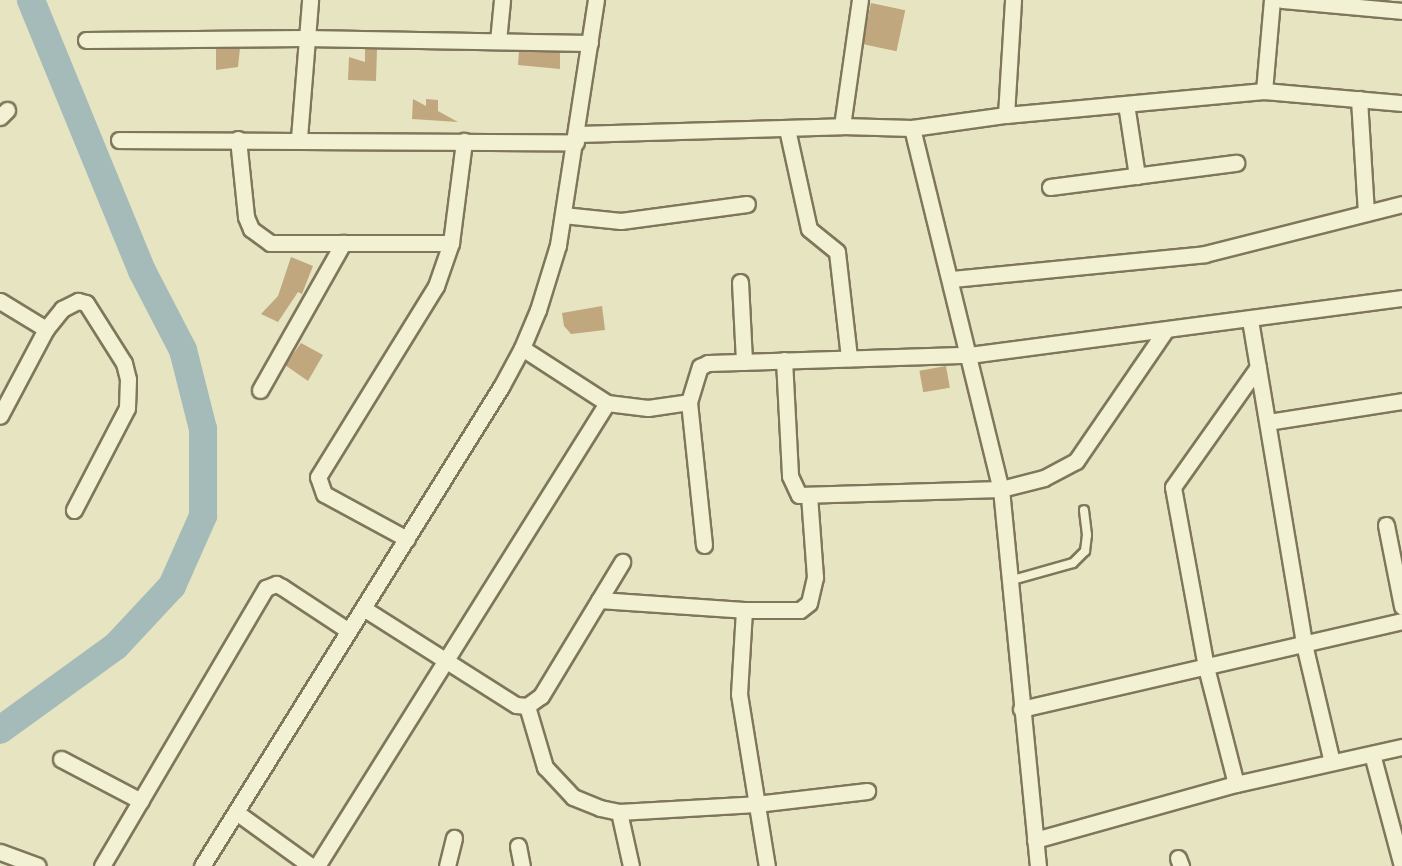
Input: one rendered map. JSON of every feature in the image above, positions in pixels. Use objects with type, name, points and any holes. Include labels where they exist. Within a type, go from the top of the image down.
[{"type":"street","points":[[299,138],[305,38],[310,0]]},
{"type":"street","points":[[498,41],[502,0]]},
{"type":"street","points":[[202,866],[522,348],[538,310],[563,215],[577,138],[596,0]]},
{"type":"street","points":[[842,126],[860,0]]},
{"type":"street","points":[[1006,115],[1013,0]]},
{"type":"street","points":[[1264,91],[1272,0]]},
{"type":"street","points":[[1282,0],[1402,11]]},
{"type":"street","points":[[86,40],[305,38],[590,43]]},
{"type":"street","points":[[119,140],[299,138],[464,141],[842,126],[912,128],[1006,115],[1264,91],[1402,103]]},
{"type":"street","points":[[1359,99],[1366,213]]},
{"type":"street","points":[[1126,104],[1137,176]]},
{"type":"street","points":[[912,128],[952,279],[1001,489],[1038,866]]},
{"type":"street","points":[[787,129],[809,229],[837,252],[849,358]]},
{"type":"street","points":[[238,139],[246,217],[259,237],[270,243],[451,243]]},
{"type":"street","points":[[406,539],[324,494],[318,487],[318,477],[436,286],[451,243],[464,141]]},
{"type":"street","points":[[1050,187],[1236,163]]},
{"type":"street","points":[[563,215],[621,220],[747,204]]},
{"type":"street","points":[[952,279],[1205,254],[1402,204]]},
{"type":"street","points":[[260,390],[343,243]]},
{"type":"street","points":[[740,282],[744,362]]},
{"type":"street","points":[[704,545],[689,402],[700,366],[784,360],[969,355],[1250,320],[1402,298]]},
{"type":"street","points":[[0,301],[46,329]]},
{"type":"street","points":[[0,416],[46,329],[62,309],[78,301],[86,303],[124,363],[128,379],[127,408],[74,510]]},
{"type":"street","points":[[1250,320],[1304,644],[1332,762]]},
{"type":"street","points":[[784,360],[790,476],[793,489],[799,495],[1001,489],[1053,475],[1076,461],[1165,331]]},
{"type":"street","points":[[522,348],[607,403],[648,408],[689,402]]},
{"type":"street","points":[[1236,784],[1206,667],[1173,487],[1258,366]]},
{"type":"street","points":[[1268,422],[1402,401]]},
{"type":"street","points":[[316,866],[607,403]]},
{"type":"street","points":[[599,600],[744,610],[785,612],[800,610],[808,603],[815,577],[808,496]]},
{"type":"street","points":[[1386,525],[1402,606]]},
{"type":"street","points":[[363,608],[516,705],[527,706],[541,696],[622,562]]},
{"type":"street","points":[[102,866],[266,588],[276,584],[282,587],[349,631]]},
{"type":"street","points":[[744,610],[739,694],[766,866]]},
{"type":"street","points":[[1021,709],[1402,621]]},
{"type":"street","points":[[527,706],[545,767],[558,785],[573,797],[619,812],[756,804],[867,791]]},
{"type":"street","points":[[1035,840],[1236,784],[1402,747]]},
{"type":"street","points":[[1372,753],[1402,866]]},
{"type":"street","points":[[61,759],[141,801]]},
{"type":"street","points":[[236,812],[311,866]]},
{"type":"street","points":[[619,812],[630,866]]},
{"type":"street","points":[[447,866],[454,838]]},
{"type":"street","points":[[518,846],[522,866]]},
{"type":"street","points":[[0,852],[38,866]]},
{"type":"lane","points":[[1009,581],[1073,563],[1085,551],[1084,510]]},
{"type":"building","points":[[871,3],[905,10],[897,51],[862,44]]},
{"type":"building","points":[[240,48],[238,67],[216,70],[216,49]]},
{"type":"building","points":[[365,49],[377,49],[376,81],[348,80],[349,57],[365,62]]},
{"type":"building","points":[[519,51],[560,52],[560,69],[518,65]]},
{"type":"building","points":[[413,99],[426,106],[426,99],[438,100],[438,111],[458,122],[412,119]]},
{"type":"building","points":[[291,257],[313,266],[302,294],[298,292],[278,322],[261,314],[278,296]]},
{"type":"building","points":[[602,306],[605,330],[571,334],[564,326],[562,313]]},
{"type":"building","points":[[301,343],[323,355],[308,381],[285,365]]},
{"type":"building","points":[[946,366],[950,388],[923,392],[919,371]]},
{"type":"waterway","points":[[0,730],[116,646],[172,586],[203,516],[203,429],[183,350],[142,271],[31,0]]}]
